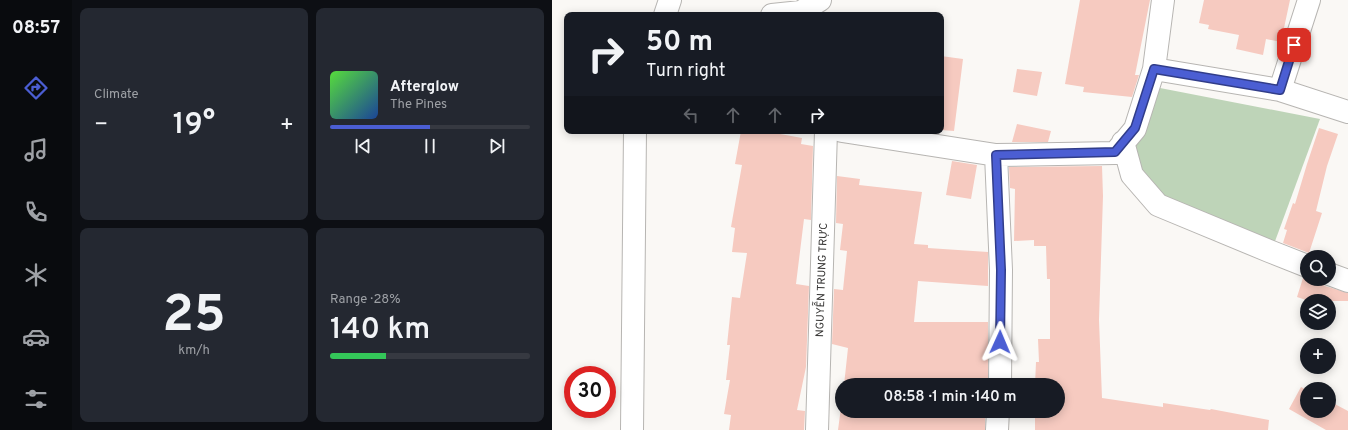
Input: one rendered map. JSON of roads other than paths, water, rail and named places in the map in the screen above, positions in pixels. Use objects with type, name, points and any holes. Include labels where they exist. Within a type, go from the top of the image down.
[{"type":"street","points":[[666,12],[670,0]]},
{"type":"street","points":[[801,12],[820,0]]},
{"type":"street","points":[[861,134],[996,155],[1115,152],[1135,128],[1154,69],[1163,0]]},
{"type":"street","points":[[1280,90],[1308,0]]},
{"type":"street","points":[[1154,69],[1280,90],[1348,112]]},
{"type":"street","points":[[632,430],[635,134]]},
{"type":"street","name":"NGUYỄN TRUNG TRỰC","points":[[817,430],[826,134]]},
{"type":"street","points":[[1123,142],[1132,175],[1158,205],[1300,263]]},
{"type":"street","points":[[996,155],[1001,270],[1000,378]]},
{"type":"street","points":[[1336,277],[1348,281]]},
{"type":"street","points":[[997,430],[998,418]]}]
